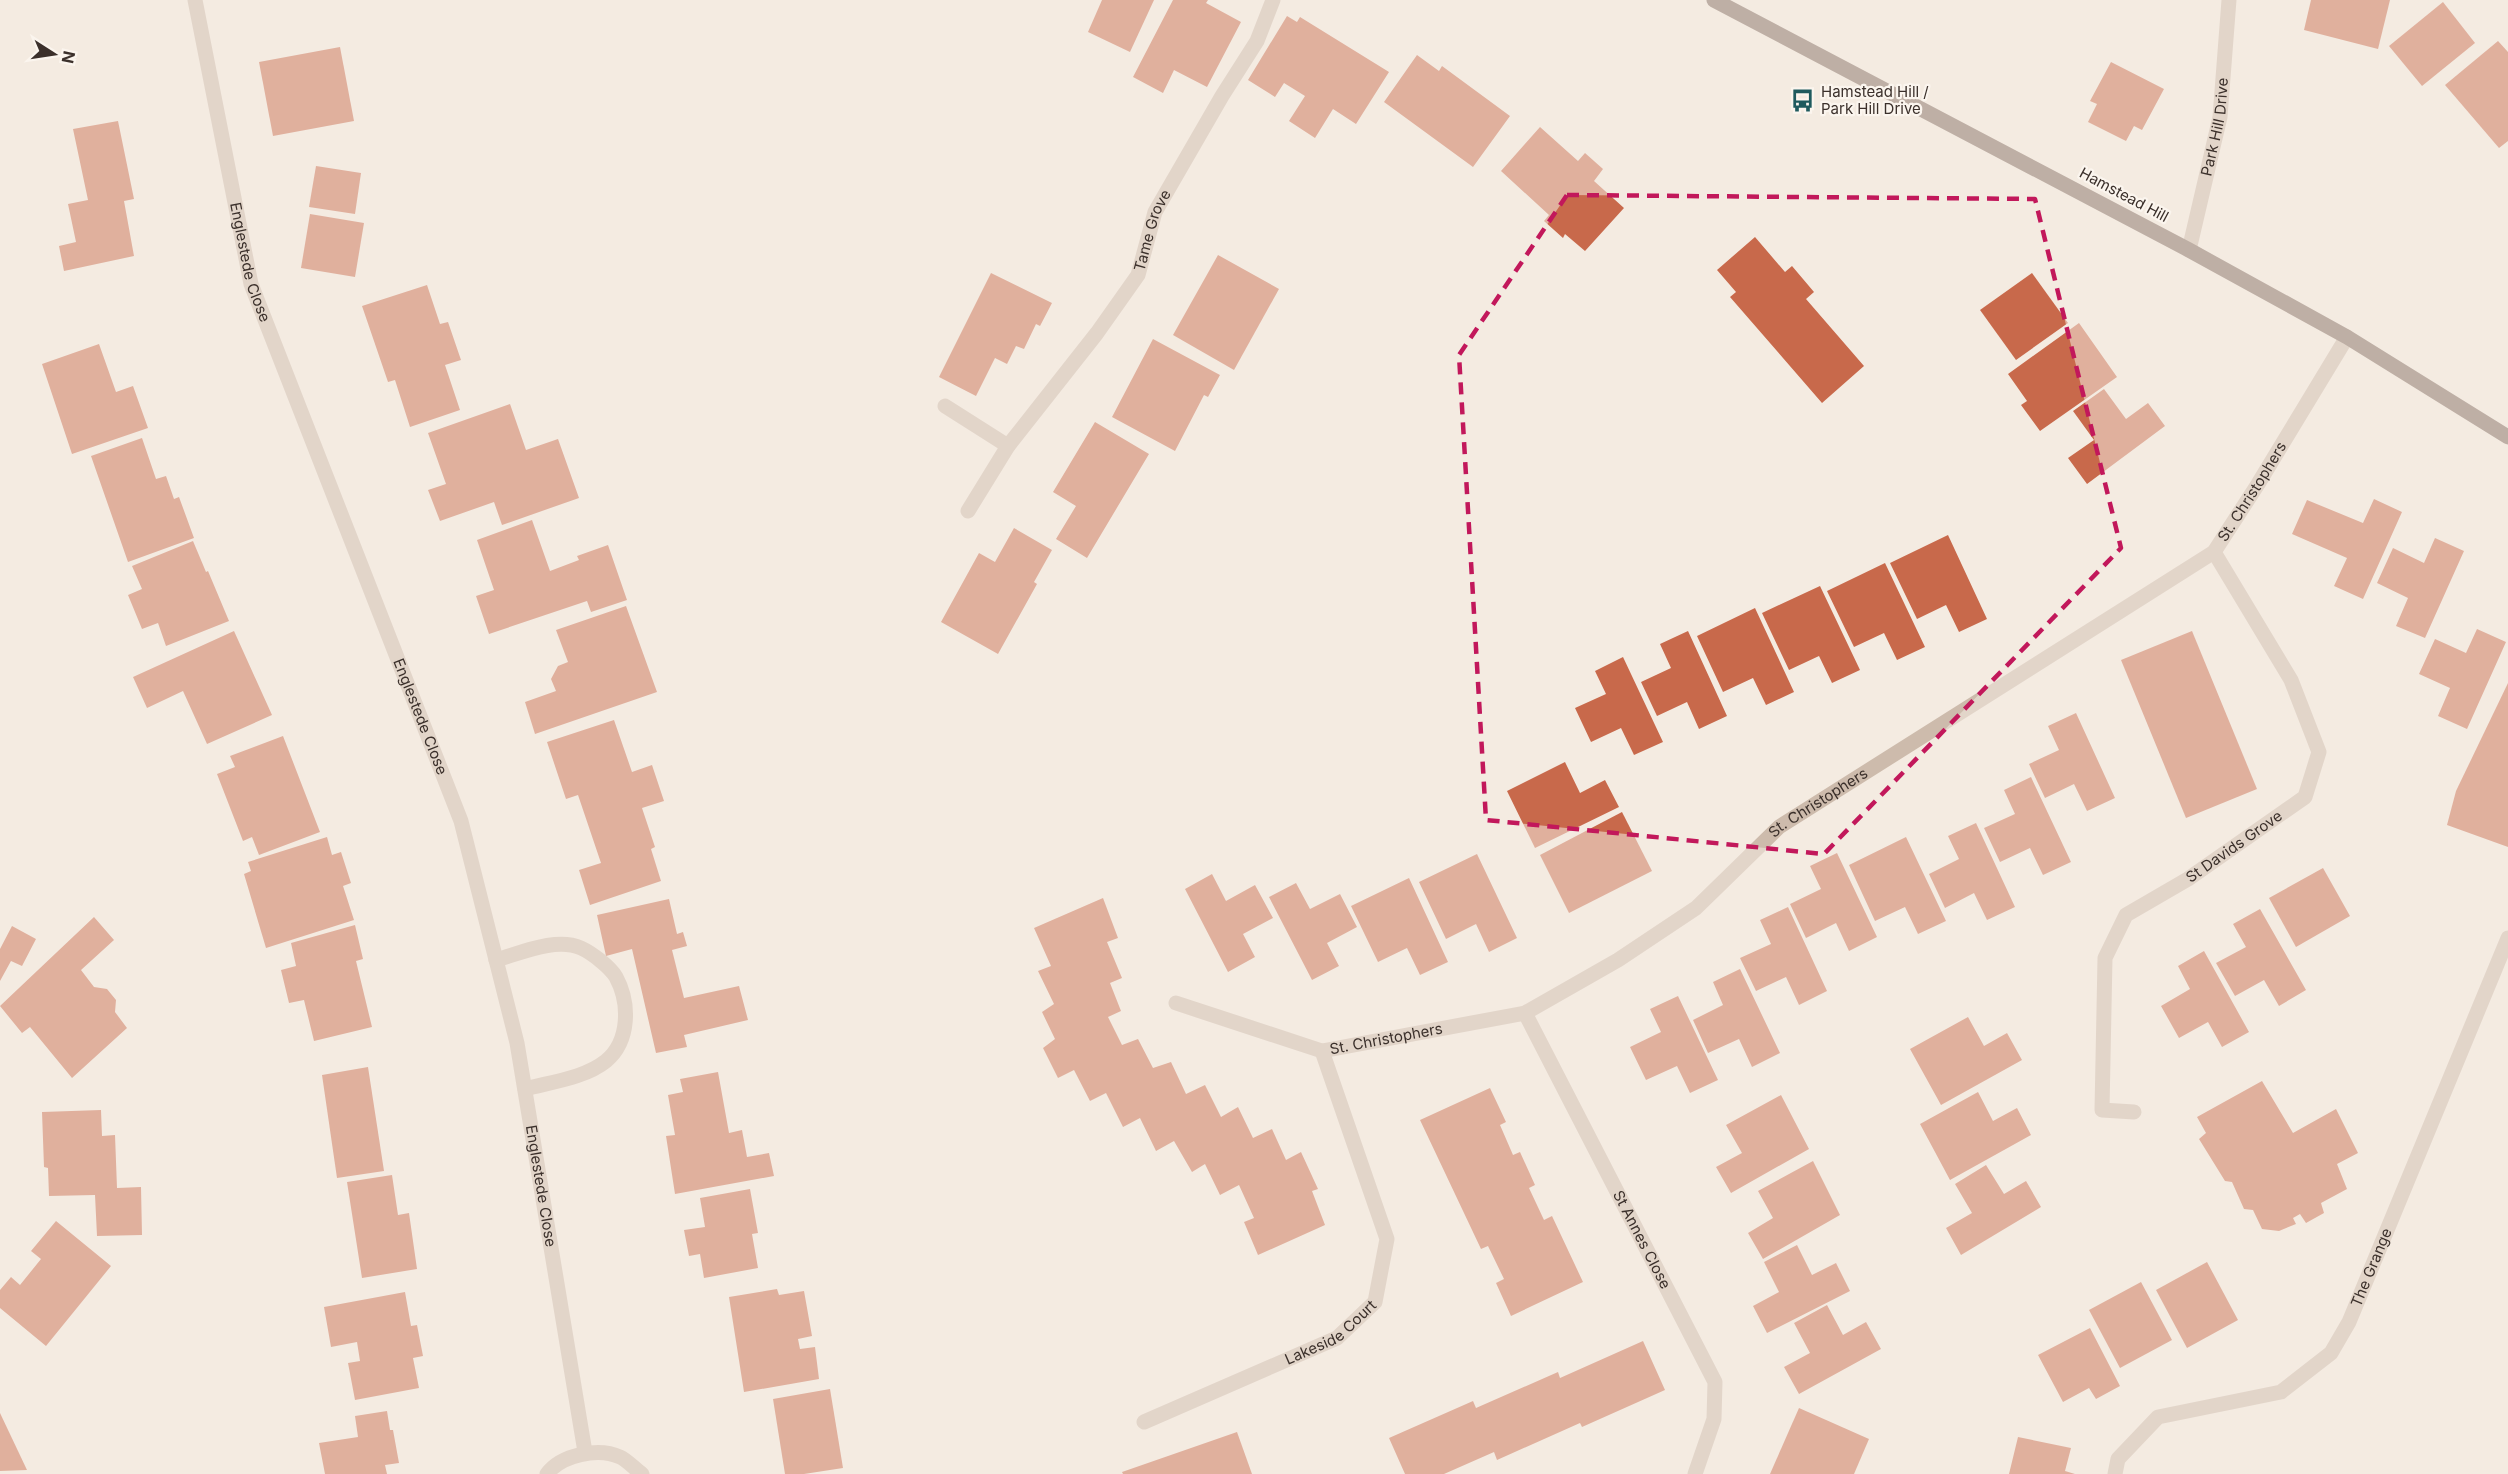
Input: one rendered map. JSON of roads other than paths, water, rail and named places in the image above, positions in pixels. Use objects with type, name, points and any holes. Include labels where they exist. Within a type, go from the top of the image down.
[{"type":"main road","name":"Hamstead Hill","points":[[1714,0],[2189,250],[2347,337],[2508,437]]},
{"type":"street","name":"Englestede Close","points":[[195,0],[251,284],[461,821],[517,1043],[585,1452]]},
{"type":"street","name":"Tame Grove","points":[[968,511],[1008,446],[1138,275],[1155,212],[1222,96],[1257,41],[1273,0]]},
{"type":"street","name":"Park Hill Drive","points":[[2189,250],[2220,117],[2229,0]]},
{"type":"street","name":"St. Christophers","points":[[1176,1003],[1322,1051],[1525,1013],[1618,960],[1696,908],[1779,827],[2214,552],[2259,484],[2347,337]]},
{"type":"street","points":[[945,406],[1008,446]]},
{"type":"street","name":"St Davids Grove","points":[[2134,1112],[2102,1110],[2105,958],[2126,915],[2188,879],[2305,797],[2319,752],[2291,680],[2214,552]]},
{"type":"street","name":"The Grange","points":[[2115,1474],[2118,1459],[2158,1416],[2281,1392],[2331,1353],[2349,1322],[2508,938]]},
{"type":"street","points":[[496,960],[550,947],[565,945],[581,948],[616,976],[623,1002],[626,1027],[617,1050],[605,1062],[589,1071],[525,1089]]},
{"type":"street","name":"St Annes Close","points":[[1525,1013],[1715,1382],[1714,1419],[1695,1474]]},
{"type":"street","name":"Lakeside Court","points":[[1144,1422],[1337,1338],[1375,1302],[1387,1239],[1322,1051]]},
{"type":"street","points":[[547,1474],[554,1466],[585,1452],[620,1457],[642,1474]]},
{"type":"place","name":"Hamstead Hill / Park Hill Drive","points":[[1803,101]]}]
